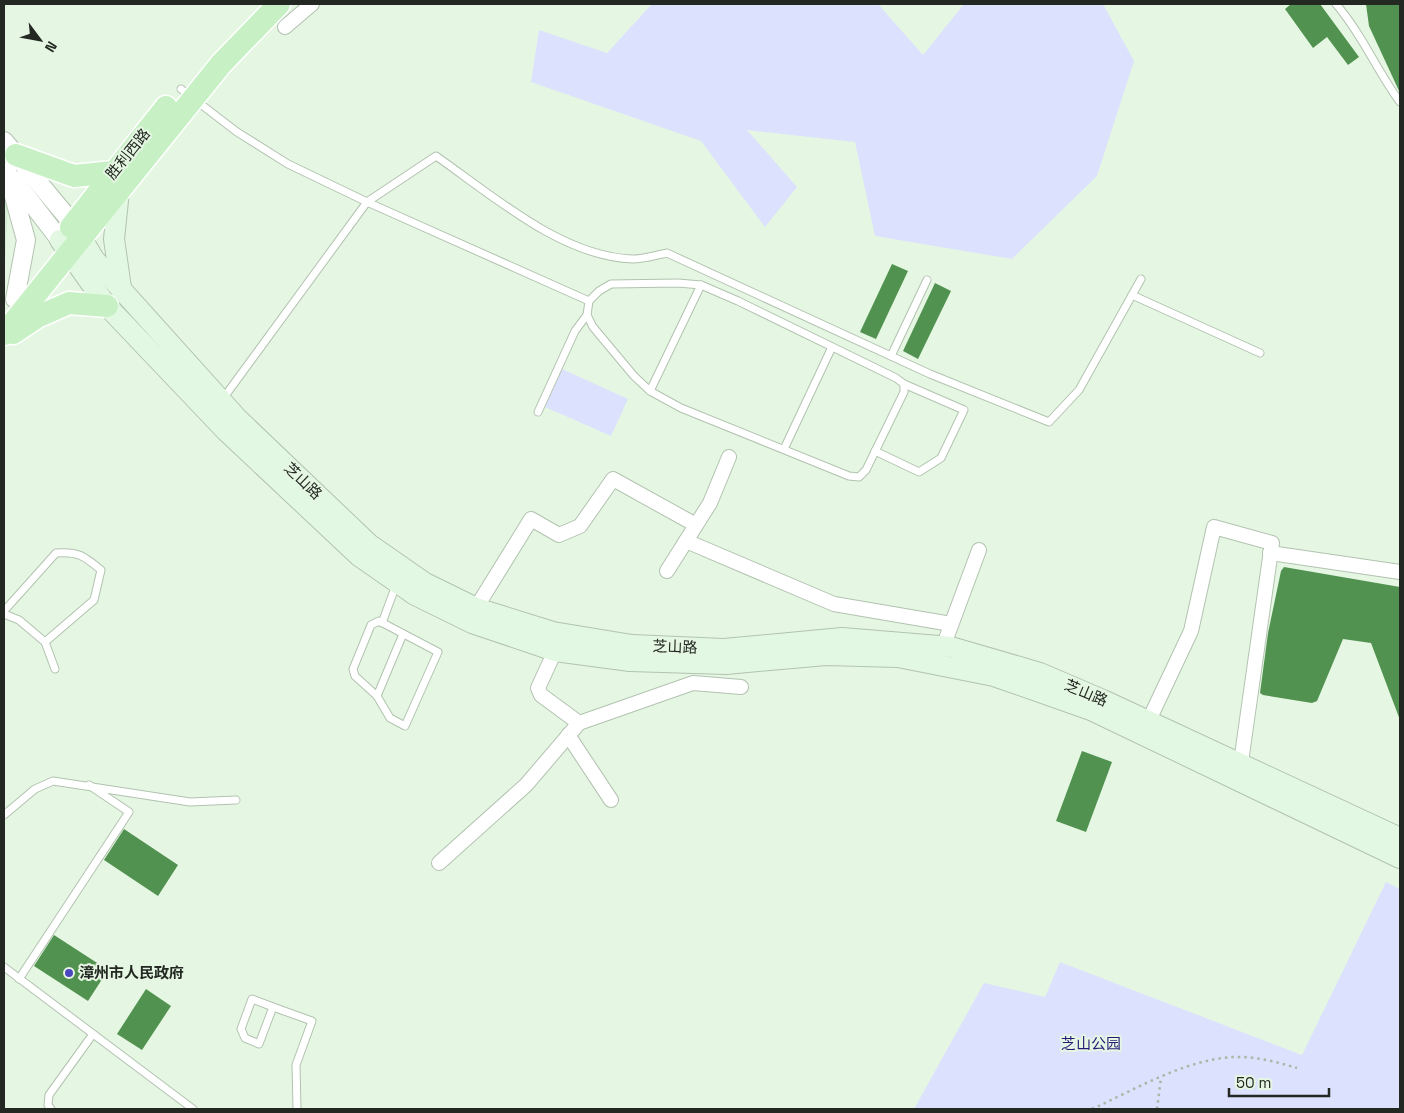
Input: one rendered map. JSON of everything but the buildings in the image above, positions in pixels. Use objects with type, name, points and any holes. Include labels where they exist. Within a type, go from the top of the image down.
[{"type":"main road","name":"胜利西路","points":[[9,306],[71,239],[187,93],[262,4]]},
{"type":"main road","points":[[187,93],[221,64],[279,4]]},
{"type":"main road","points":[[8,159],[74,176],[116,182],[114,239],[121,288]]},
{"type":"main road","points":[[4,334],[71,239],[107,306],[226,431],[359,556],[415,595],[472,623],[555,651],[630,662],[726,664],[826,655],[898,657],[994,676],[1091,710],[1400,858]]},
{"type":"main road","name":"芝山路","points":[[71,239],[94,259],[121,288],[238,420],[369,544],[426,583],[476,608],[553,632],[632,645],[724,649],[842,638],[943,646],[1040,673],[1241,762],[1400,838]]},
{"type":"main road","points":[[4,339],[37,316],[69,303],[107,306]]},
{"type":"street","points":[[285,27],[312,4]]},
{"type":"street","points":[[8,159],[71,239]]},
{"type":"street","points":[[8,159],[26,240],[9,306]]},
{"type":"street","points":[[667,572],[710,503],[729,457]]},
{"type":"street","points":[[476,608],[531,519],[559,535],[580,526],[613,479],[696,525]]},
{"type":"street","points":[[1149,720],[1191,631],[1214,527],[1272,543],[1241,762]]},
{"type":"street","points":[[686,541],[834,604],[951,624]]},
{"type":"street","points":[[943,646],[979,550]]},
{"type":"street","points":[[1270,553],[1400,572]]},
{"type":"street","points":[[555,651],[538,688],[540,695],[579,723]]},
{"type":"street","points":[[439,863],[526,785],[579,723],[693,683],[741,687]]},
{"type":"street","points":[[568,735],[611,800]]},
{"type":"lane","points":[[1336,4],[1351,21],[1380,75],[1400,102]]},
{"type":"lane","points":[[187,93],[237,132],[288,164],[367,202],[589,301]]},
{"type":"lane","points":[[221,401],[367,202],[436,156],[543,230],[589,252],[634,259],[667,253],[891,356],[1049,422],[1079,390],[1141,279]]},
{"type":"lane","points":[[891,356],[927,280]]},
{"type":"lane","points":[[538,412],[575,331],[587,315],[589,301],[598,291],[611,284],[678,283],[701,285],[896,378],[904,384],[964,410],[941,458],[919,472],[875,451]]},
{"type":"lane","points":[[650,391],[701,285]]},
{"type":"lane","points":[[1132,295],[1260,353]]},
{"type":"lane","points":[[587,315],[592,327],[634,376],[650,391],[681,408],[849,476],[859,477],[866,470],[904,392],[904,384]]},
{"type":"lane","points":[[784,449],[832,347]]},
{"type":"lane","points":[[45,642],[94,600],[101,570],[85,557],[72,551],[56,553],[4,613],[19,620],[45,642],[55,669]]},
{"type":"lane","points":[[382,623],[397,582]]},
{"type":"lane","points":[[378,621],[382,623],[438,652],[406,726],[390,718],[377,696],[355,676],[353,669],[371,625],[378,621]]},
{"type":"lane","points":[[377,696],[404,634]]},
{"type":"lane","points":[[4,815],[35,789],[53,781],[89,785],[190,802],[236,800]]},
{"type":"lane","points":[[19,978],[129,812],[89,785]]},
{"type":"lane","points":[[4,967],[193,1109]]},
{"type":"lane","points":[[273,1007],[260,1044],[245,1038],[241,1029],[252,999],[312,1021],[296,1065],[297,1109]]},
{"type":"lane","points":[[51,1109],[48,1104],[50,1095],[93,1034]]},
{"type":"path","points":[[1092,1109],[1161,1078],[1198,1064],[1233,1057],[1265,1059],[1298,1068]]},
{"type":"path","points":[[1157,1109],[1161,1078]]},
{"type":"shaded area","points":[[4,195],[8,199],[4,288]]},
{"type":"green space","points":[[652,4],[878,4],[923,55],[964,4],[1103,4],[1134,61],[1097,176],[1012,259],[875,236],[855,142],[747,130],[797,187],[765,227],[701,141],[531,82],[539,30],[607,53]]},
{"type":"green space","points":[[562,369],[628,399],[611,436],[545,407]]},
{"type":"green space","name":"芝山公园","points":[[1386,882],[1400,889],[1400,1109],[914,1109],[984,983],[1045,997],[1060,962],[1302,1055]]},
{"type":"place","name":"漳州市人民政府","points":[[69,973]]}]
